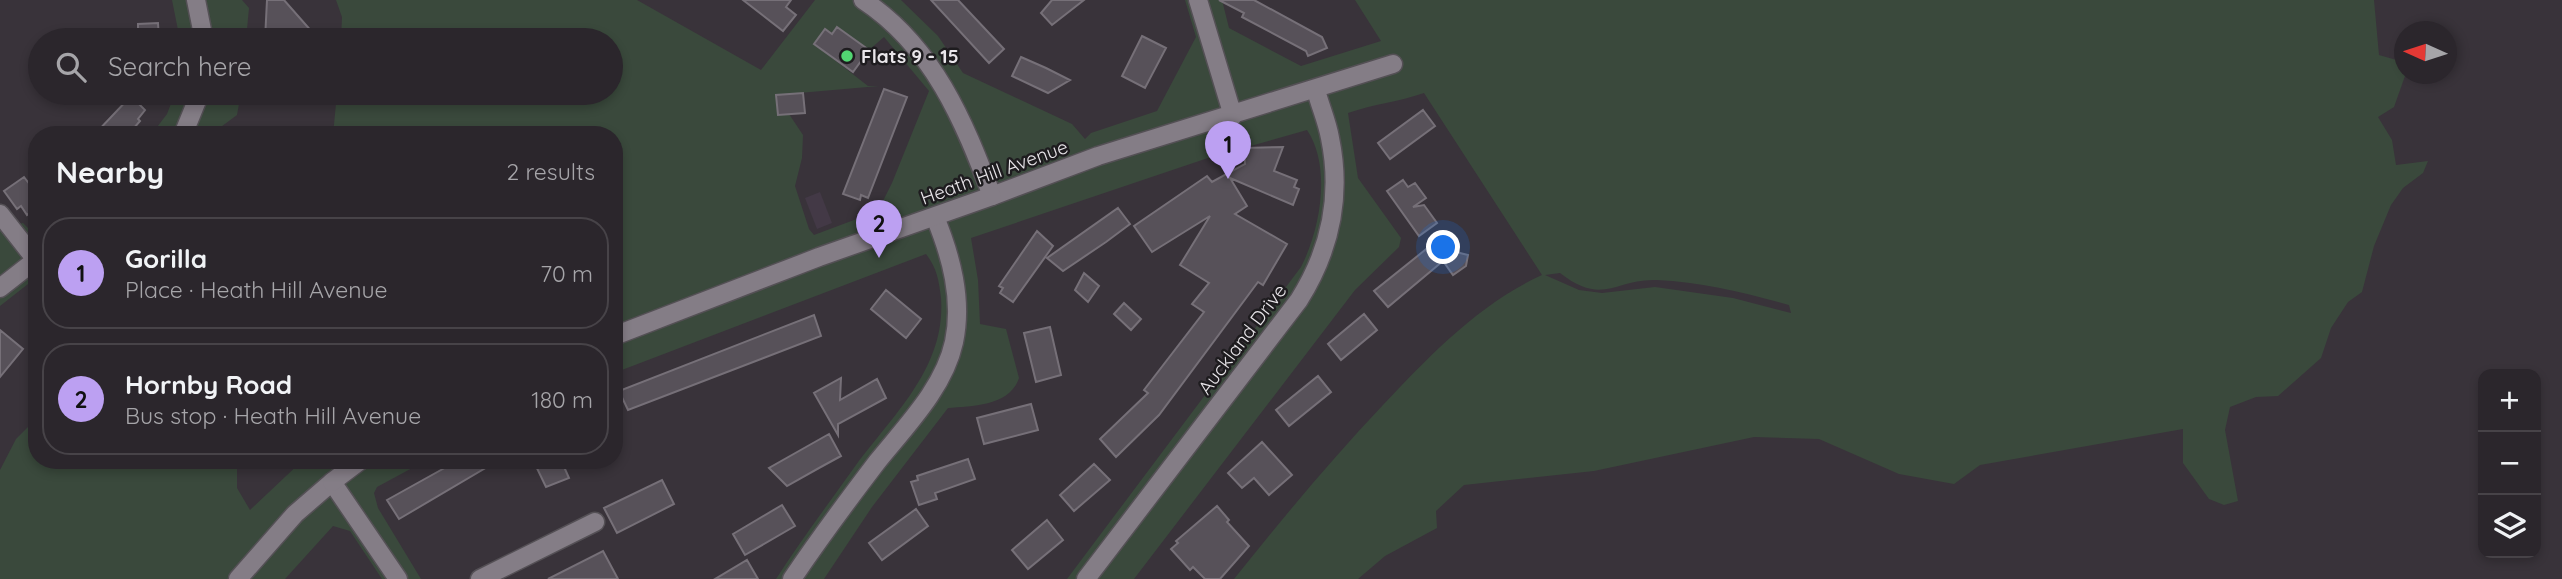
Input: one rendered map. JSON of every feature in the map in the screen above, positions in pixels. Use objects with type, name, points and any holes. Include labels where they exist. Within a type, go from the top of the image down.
[{"type":"street","points":[[196,0],[202,28]]},
{"type":"street","points":[[863,0],[901,31],[938,77],[971,140],[992,196]]},
{"type":"street","points":[[1198,0],[1233,116]]},
{"type":"street","name":"Heath Hill Avenue","points":[[623,333],[819,257],[1098,156],[1393,64]]},
{"type":"street","name":"Auckland Drive","points":[[1086,579],[1299,300],[1318,268],[1332,223],[1335,176],[1330,137],[1316,90]]},
{"type":"street","points":[[187,126],[195,105]]},
{"type":"street","points":[[0,214],[28,249]]},
{"type":"street","points":[[793,579],[923,403],[947,364],[956,328],[955,287],[951,260],[936,216]]},
{"type":"street","points":[[0,288],[28,265]]},
{"type":"street","points":[[238,579],[295,514],[349,469]]},
{"type":"street","points":[[332,482],[398,579]]},
{"type":"street","points":[[480,579],[595,522]]},
{"type":"shaded area","points":[[820,192],[832,223],[817,229],[805,198]]},
{"type":"green space","points":[[172,0],[242,0],[249,8],[247,28],[178,28]]},
{"type":"green space","points":[[336,0],[637,0],[761,70],[815,0],[901,0],[938,36],[963,73],[1072,124],[1085,139],[1091,133],[1157,111],[1196,37],[1185,0],[1222,0],[1229,28],[1301,66],[1381,41],[1355,0],[2374,0],[2379,55],[2394,59],[2394,84],[2402,84],[2394,107],[2378,117],[2392,140],[2396,165],[2428,161],[2423,173],[2403,188],[2391,205],[2374,246],[2362,292],[2348,302],[2331,328],[2321,358],[2278,396],[2256,397],[2230,407],[2225,430],[2238,501],[2224,505],[2209,499],[2183,463],[2183,429],[1980,465],[1954,484],[1899,474],[1819,439],[1754,437],[1594,471],[1464,485],[1436,511],[1437,528],[1385,556],[1358,579],[1234,579],[1325,469],[1419,368],[1456,332],[1497,300],[1542,275],[1424,93],[1367,107],[1348,113],[1358,178],[1401,238],[1399,247],[1355,290],[1134,579],[1067,579],[1301,267],[1313,235],[1321,198],[1319,162],[1315,145],[1307,130],[1208,158],[971,238],[978,280],[980,324],[1006,329],[1019,378],[1014,387],[1007,394],[989,403],[948,408],[872,507],[824,579],[776,579],[856,465],[901,408],[926,368],[940,323],[941,298],[937,275],[926,254],[623,370],[623,126],[334,126],[336,105],[623,105],[623,28],[342,28],[342,17]],"holes":[[[825,29],[869,50],[884,37],[929,91],[878,211],[814,235],[809,229],[795,186],[802,158],[803,135],[789,114],[778,115],[776,95],[879,86],[868,86],[814,44]],[[1560,273],[1588,288],[1599,290],[1643,281],[1674,281],[1740,292],[1789,305],[1791,313],[1733,298],[1655,287],[1602,293],[1579,290],[1545,275]]]},
{"type":"green space","points":[[170,105],[239,105],[237,115],[222,126],[158,126]]},
{"type":"green space","points":[[23,223],[28,228],[28,284],[0,306],[0,228]]},
{"type":"green space","points":[[28,427],[28,469],[237,469],[237,488],[250,510],[293,469],[410,469],[377,487],[374,493],[378,508],[421,579],[382,579],[350,531],[333,526],[285,579],[0,579],[0,470],[16,439]]},
{"type":"building","points":[[267,0],[284,0],[309,28],[266,28]]},
{"type":"building","points":[[743,0],[791,0],[786,7],[796,15],[783,31]]},
{"type":"building","points":[[931,0],[958,0],[1004,49],[989,63]]},
{"type":"building","points":[[1052,0],[1084,0],[1052,25],[1041,13]]},
{"type":"building","points":[[1219,0],[1254,0],[1322,37],[1327,48],[1308,56],[1306,51],[1242,17],[1244,13]]},
{"type":"building","points":[[158,23],[158,28],[138,28],[138,24]]},
{"type":"building","name":"Flats 9 - 15","points":[[837,27],[869,50],[853,72],[814,44],[825,29],[832,34]]},
{"type":"building","points":[[1142,36],[1166,48],[1145,88],[1122,76]]},
{"type":"building","points":[[1021,57],[1070,80],[1048,93],[1012,76]]},
{"type":"building","points":[[884,89],[907,97],[868,198],[861,195],[860,200],[843,194]]},
{"type":"building","points":[[803,93],[805,113],[778,115],[776,95]]},
{"type":"building","points":[[122,105],[140,105],[145,110],[136,126],[103,126]]},
{"type":"building","points":[[1423,110],[1435,126],[1390,159],[1378,143]]},
{"type":"building","points":[[1283,147],[1274,171],[1297,180],[1294,187],[1299,189],[1293,205],[1230,178],[1247,206],[1235,214],[1287,244],[1263,285],[1258,282],[1159,415],[1116,457],[1100,439],[1148,393],[1144,390],[1204,312],[1192,304],[1209,283],[1180,265],[1210,216],[1152,252],[1134,226],[1207,176],[1212,182],[1245,164],[1244,148]]},
{"type":"building","points":[[24,177],[28,182],[28,214],[21,206],[17,209],[4,191]]},
{"type":"building","points":[[1403,180],[1408,187],[1415,183],[1426,198],[1413,207],[1424,205],[1437,223],[1419,236],[1387,191]]},
{"type":"building","points":[[1118,208],[1130,224],[1106,242],[1063,271],[1047,258]]},
{"type":"building","points":[[1037,231],[1053,246],[1013,302],[1000,293],[1003,288],[999,286]]},
{"type":"building","points":[[1435,242],[1440,248],[1468,255],[1466,266],[1453,275],[1443,261],[1388,307],[1374,291]]},
{"type":"building","points":[[1084,273],[1099,286],[1088,302],[1075,290]]},
{"type":"building","points":[[886,290],[921,319],[906,338],[871,309]]},
{"type":"building","points":[[1124,303],[1141,319],[1131,330],[1114,314]]},
{"type":"building","points":[[1364,314],[1377,330],[1341,360],[1328,344]]},
{"type":"building","points":[[814,315],[821,336],[628,410],[623,399],[623,389]]},
{"type":"building","points":[[1050,327],[1061,375],[1036,382],[1024,333]]},
{"type":"building","points":[[0,330],[23,349],[0,377]]},
{"type":"building","points":[[1318,376],[1331,392],[1289,426],[1276,410]]},
{"type":"building","points":[[841,378],[840,400],[877,379],[886,398],[838,424],[838,435],[814,393]]},
{"type":"building","points":[[1031,404],[1038,430],[984,444],[977,418]]},
{"type":"building","points":[[829,434],[841,456],[787,486],[769,468]]},
{"type":"building","points":[[1262,442],[1292,475],[1269,495],[1254,478],[1242,488],[1228,473]]},
{"type":"building","points":[[968,459],[975,479],[935,493],[937,499],[919,505],[911,482],[918,480],[917,476]]},
{"type":"building","points":[[1094,464],[1110,480],[1074,511],[1060,495]]},
{"type":"building","points":[[443,469],[484,469],[399,519],[387,500]]},
{"type":"building","points":[[537,469],[565,469],[569,478],[546,487]]},
{"type":"building","points":[[662,480],[674,504],[617,533],[604,508]]},
{"type":"building","points":[[782,505],[795,526],[745,555],[733,534]]},
{"type":"building","points":[[1217,506],[1229,520],[1227,522],[1249,546],[1220,579],[1205,579],[1193,567],[1190,570],[1171,549],[1178,543],[1176,541]]},
{"type":"building","points":[[916,509],[928,526],[882,560],[869,543]]},
{"type":"building","points":[[1047,520],[1063,540],[1028,569],[1012,550]]},
{"type":"building","points":[[603,551],[618,579],[548,579]]},
{"type":"building","points":[[747,560],[758,579],[715,579]]},
{"type":"place","name":"Flats 9 - 15","points":[[847,56]]},
{"type":"place","name":"Gorilla","points":[[1228,179]]},
{"type":"place","name":"Hornby Road","points":[[879,258]]}]
